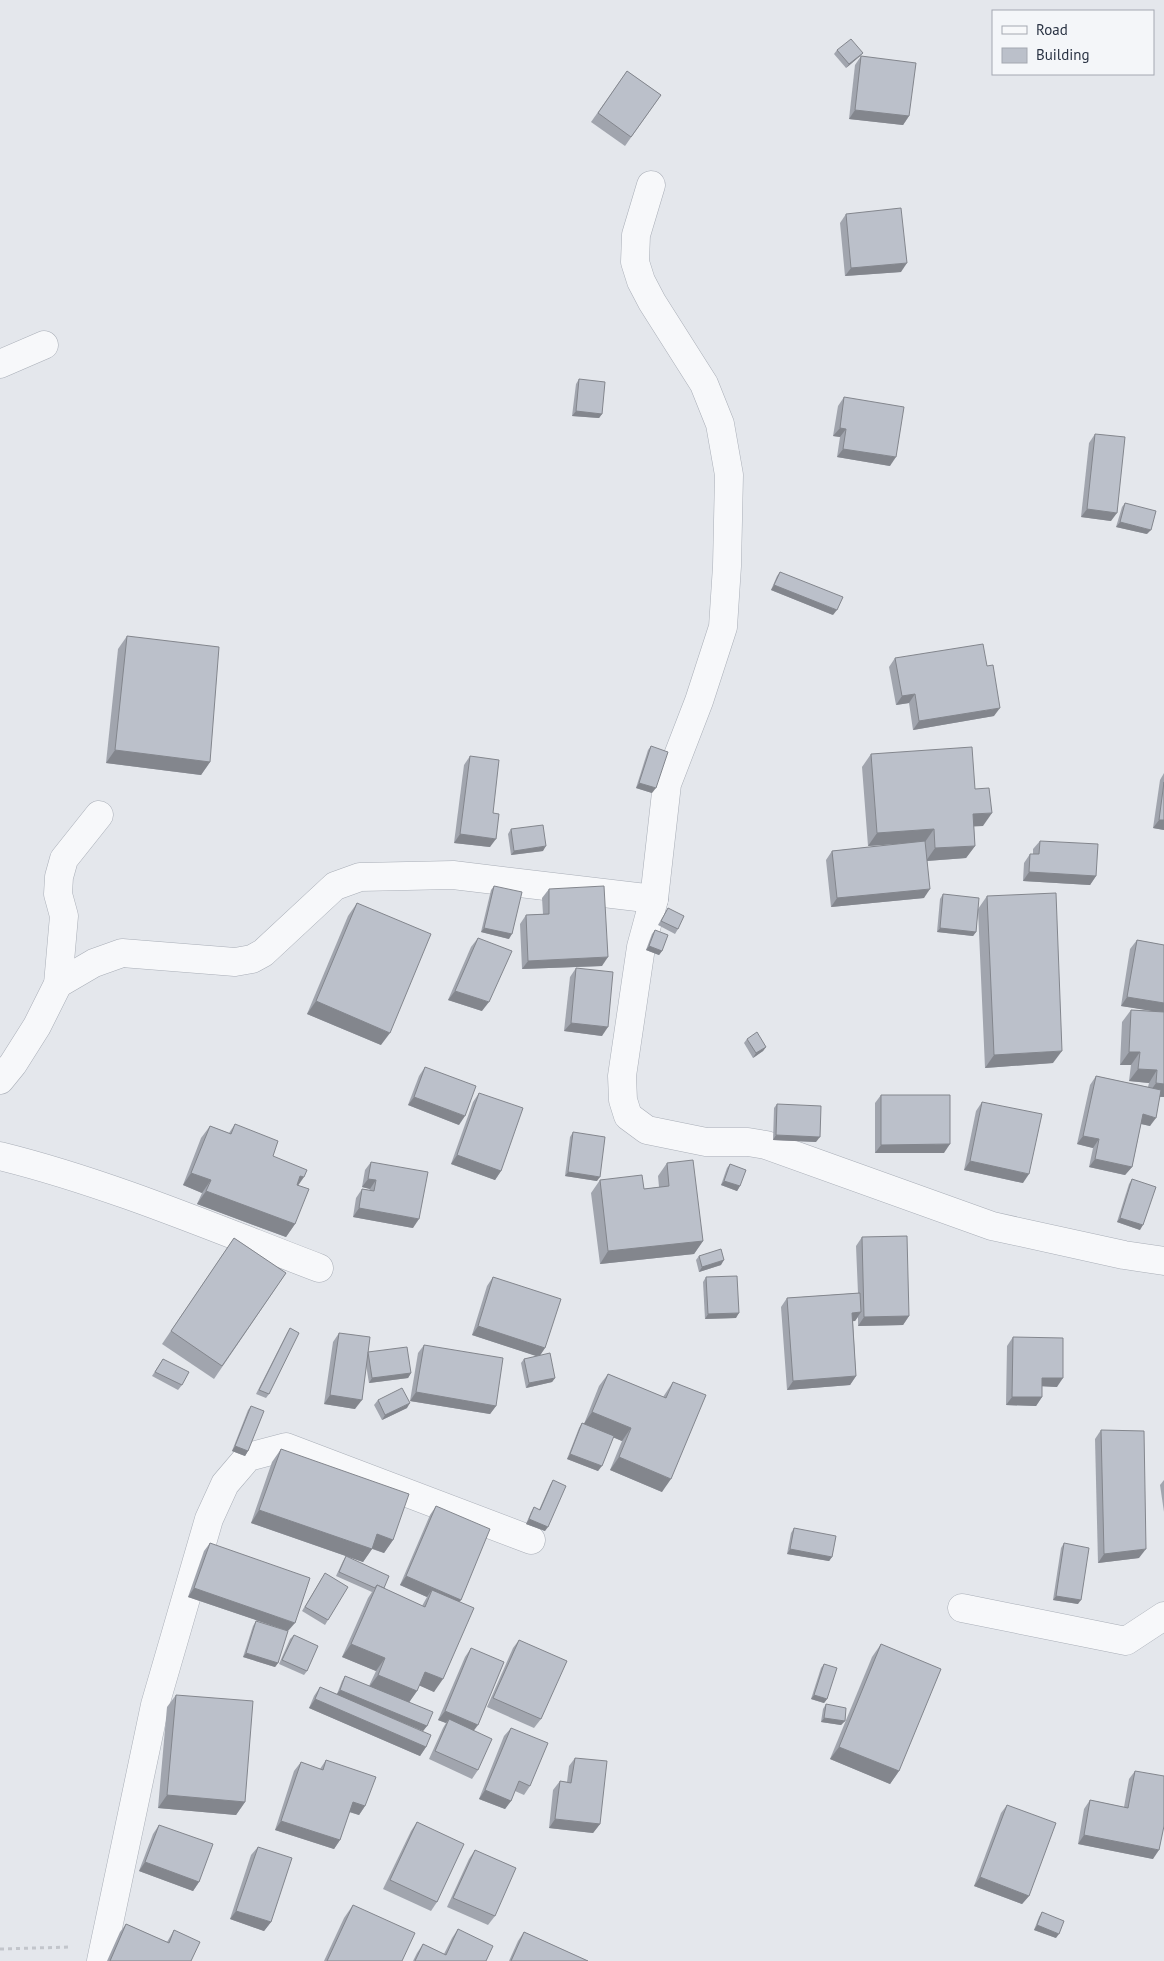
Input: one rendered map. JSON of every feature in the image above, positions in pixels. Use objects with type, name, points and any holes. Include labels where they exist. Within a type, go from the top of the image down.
[{"type":"street","points":[[651,185],[636,235],[635,262],[641,281],[652,302],[704,384],[720,424],[729,475],[727,566],[723,628],[699,701],[666,784],[654,900],[641,947],[622,1076],[623,1100],[628,1116],[647,1130],[706,1142],[748,1142],[766,1145],[992,1226],[1124,1255],[1164,1261]]},
{"type":"street","points":[[0,364],[44,345]]},
{"type":"street","points":[[0,1080],[13,1064],[37,1026],[58,984],[64,916],[58,894],[59,877],[64,859],[99,815]]},
{"type":"street","points":[[58,984],[94,963],[122,953],[235,962],[252,959],[262,953],[335,886],[360,877],[453,875],[654,900]]},
{"type":"street","points":[[0,1156],[34,1164],[158,1206],[319,1268]]},
{"type":"street","points":[[103,1953],[155,1706],[209,1519],[225,1484],[248,1457],[286,1447],[532,1540]]},
{"type":"street","points":[[962,1608],[1126,1641],[1164,1616]]},
{"type":"path","points":[[0,1949],[103,1953]]},
{"type":"building","points":[[851,39],[863,53],[849,64],[837,50]]},
{"type":"building","points":[[861,56],[916,63],[909,116],[855,110]]},
{"type":"building","points":[[627,71],[661,95],[631,137],[598,113]]},
{"type":"building","points":[[901,208],[907,263],[851,268],[846,214]]},
{"type":"building","points":[[579,379],[605,382],[602,414],[576,411]]},
{"type":"building","points":[[844,397],[904,407],[896,457],[843,449],[846,429],[840,428]]},
{"type":"building","points":[[1095,434],[1125,437],[1117,513],[1087,509]]},
{"type":"building","points":[[1125,503],[1156,511],[1151,530],[1120,522]]},
{"type":"building","points":[[780,572],[843,597],[837,610],[774,585]]},
{"type":"building","points":[[127,636],[219,647],[210,762],[115,750]]},
{"type":"building","points":[[983,644],[987,666],[993,665],[1000,708],[919,721],[915,694],[902,696],[895,658]]},
{"type":"building","points":[[651,746],[668,752],[656,788],[639,783]]},
{"type":"building","points":[[972,747],[975,789],[989,788],[992,813],[973,814],[975,846],[935,848],[934,829],[877,833],[871,754]]},
{"type":"building","points":[[470,756],[499,760],[493,813],[499,814],[496,839],[460,834]]},
{"type":"building","points":[[1164,782],[1164,820],[1159,820]]},
{"type":"building","points":[[543,825],[546,846],[514,851],[511,829]]},
{"type":"building","points":[[925,841],[930,889],[837,898],[832,851]]},
{"type":"building","points":[[1040,841],[1098,844],[1096,876],[1029,872],[1030,854],[1039,854]]},
{"type":"building","points":[[494,886],[522,892],[512,934],[484,928]]},
{"type":"building","points":[[604,886],[608,957],[528,961],[526,915],[549,914],[549,889]]},
{"type":"building","points":[[1056,893],[1062,1051],[994,1055],[987,896]]},
{"type":"building","points":[[943,894],[979,898],[976,932],[940,928]]},
{"type":"building","points":[[357,903],[431,934],[390,1033],[316,1001]]},
{"type":"building","points":[[668,908],[684,916],[678,929],[661,921]]},
{"type":"building","points":[[655,930],[668,935],[662,951],[649,946]]},
{"type":"building","points":[[478,938],[512,951],[489,1002],[455,991]]},
{"type":"building","points":[[1137,940],[1164,945],[1164,1003],[1127,997]]},
{"type":"building","points":[[576,968],[613,972],[608,1027],[571,1023]]},
{"type":"building","points":[[1131,1010],[1164,1012],[1164,1084],[1156,1083],[1157,1070],[1138,1069],[1140,1052],[1129,1052]]},
{"type":"building","points":[[757,1032],[766,1047],[756,1053],[747,1039]]},
{"type":"building","points":[[425,1067],[476,1086],[465,1116],[414,1097]]},
{"type":"building","points":[[1096,1076],[1161,1090],[1156,1118],[1143,1114],[1132,1167],[1095,1159],[1099,1139],[1083,1136]]},
{"type":"building","points":[[479,1093],[523,1108],[501,1171],[457,1155]]},
{"type":"building","points":[[881,1095],[950,1095],[950,1144],[881,1145]]},
{"type":"building","points":[[982,1102],[1042,1114],[1029,1174],[970,1161]]},
{"type":"building","points":[[777,1104],[821,1106],[820,1137],[776,1135]]},
{"type":"building","points":[[235,1124],[278,1141],[273,1156],[307,1170],[304,1177],[300,1176],[297,1185],[309,1189],[295,1224],[206,1191],[211,1180],[191,1173],[210,1126],[231,1134]]},
{"type":"building","points":[[573,1132],[605,1137],[600,1177],[568,1172]]},
{"type":"building","points":[[693,1160],[703,1241],[608,1251],[600,1180],[642,1175],[644,1189],[669,1186],[667,1163]]},
{"type":"building","points":[[371,1162],[428,1172],[419,1219],[359,1208],[362,1189],[374,1191],[376,1180],[368,1179]]},
{"type":"building","points":[[730,1164],[746,1170],[740,1186],[724,1181]]},
{"type":"building","points":[[1132,1179],[1156,1187],[1143,1225],[1120,1218]]},
{"type":"building","points":[[907,1236],[909,1316],[864,1317],[862,1237]]},
{"type":"building","points":[[234,1238],[286,1273],[222,1366],[171,1331]]},
{"type":"building","points":[[721,1249],[724,1260],[702,1267],[699,1256]]},
{"type":"building","points":[[737,1276],[739,1313],[708,1314],[706,1277]]},
{"type":"building","points":[[493,1277],[561,1299],[545,1348],[478,1326]]},
{"type":"building","points":[[860,1293],[861,1312],[852,1313],[856,1376],[793,1381],[787,1298]]},
{"type":"building","points":[[290,1328],[299,1333],[269,1394],[259,1390]]},
{"type":"building","points":[[339,1333],[370,1337],[362,1400],[330,1395]]},
{"type":"building","points":[[1013,1337],[1063,1338],[1063,1378],[1042,1378],[1042,1397],[1012,1397]]},
{"type":"building","points":[[424,1345],[503,1358],[496,1406],[416,1392]]},
{"type":"building","points":[[407,1347],[411,1373],[372,1378],[368,1352]]},
{"type":"building","points":[[550,1353],[555,1378],[529,1383],[524,1359]]},
{"type":"building","points":[[163,1359],[189,1372],[182,1385],[155,1372]]},
{"type":"building","points":[[608,1374],[666,1398],[673,1382],[706,1395],[671,1479],[619,1457],[631,1428],[592,1412]]},
{"type":"building","points":[[402,1388],[410,1403],[385,1415],[378,1400]]},
{"type":"building","points":[[251,1406],[264,1411],[248,1451],[235,1446]]},
{"type":"building","points":[[582,1423],[614,1436],[602,1466],[570,1454]]},
{"type":"building","points":[[1101,1430],[1144,1431],[1146,1549],[1104,1554]]},
{"type":"building","points":[[281,1449],[409,1494],[393,1540],[377,1534],[372,1549],[259,1510]]},
{"type":"building","points":[[553,1480],[566,1486],[548,1527],[529,1519],[534,1507],[540,1510]]},
{"type":"building","points":[[436,1506],[490,1529],[461,1600],[406,1576]]},
{"type":"building","points":[[794,1528],[836,1536],[832,1557],[790,1549]]},
{"type":"building","points":[[210,1543],[310,1578],[295,1623],[194,1588]]},
{"type":"building","points":[[1064,1543],[1089,1548],[1081,1600],[1056,1596]]},
{"type":"building","points":[[346,1556],[389,1576],[384,1588],[377,1585],[375,1588],[339,1572]]},
{"type":"building","points":[[325,1573],[348,1587],[328,1620],[305,1607]]},
{"type":"building","points":[[377,1585],[425,1607],[432,1590],[474,1608],[443,1679],[425,1672],[417,1691],[378,1675],[385,1658],[351,1644]]},
{"type":"building","points":[[256,1621],[288,1631],[278,1663],[246,1653]]},
{"type":"building","points":[[294,1635],[318,1646],[307,1671],[282,1660]]},
{"type":"building","points":[[519,1640],[567,1661],[541,1719],[493,1698]]},
{"type":"building","points":[[881,1644],[941,1669],[899,1771],[839,1747]]},
{"type":"building","points":[[471,1648],[504,1662],[478,1725],[445,1711]]},
{"type":"building","points":[[824,1664],[837,1668],[827,1699],[814,1695]]},
{"type":"building","points":[[345,1676],[433,1712],[427,1726],[340,1690]]},
{"type":"building","points":[[320,1687],[431,1735],[426,1747],[315,1699]]},
{"type":"building","points":[[176,1695],[253,1701],[245,1802],[167,1795]]},
{"type":"building","points":[[826,1704],[846,1708],[845,1721],[824,1718]]},
{"type":"building","points":[[449,1719],[492,1739],[478,1770],[435,1751]]},
{"type":"building","points":[[511,1728],[548,1743],[530,1786],[519,1781],[511,1801],[485,1790]]},
{"type":"building","points":[[575,1758],[607,1761],[600,1824],[555,1819],[560,1781],[571,1783]]},
{"type":"building","points":[[326,1760],[376,1777],[365,1806],[353,1802],[340,1840],[281,1821],[301,1762],[323,1770]]},
{"type":"building","points":[[1135,1771],[1164,1776],[1164,1826],[1159,1850],[1084,1835],[1090,1800],[1128,1808]]},
{"type":"building","points":[[1007,1805],[1056,1823],[1029,1896],[980,1877]]},
{"type":"building","points":[[417,1822],[464,1844],[437,1902],[390,1880]]},
{"type":"building","points":[[159,1825],[213,1844],[199,1882],[145,1862]]},
{"type":"building","points":[[258,1847],[292,1858],[271,1922],[236,1911]]},
{"type":"building","points":[[475,1850],[516,1868],[495,1916],[453,1898]]},
{"type":"building","points":[[353,1905],[415,1933],[402,1961],[327,1961]]},
{"type":"building","points":[[1042,1912],[1064,1921],[1059,1934],[1037,1925]]},
{"type":"building","points":[[126,1924],[169,1943],[174,1930],[200,1942],[191,1961],[110,1961]]},
{"type":"building","points":[[458,1929],[493,1946],[486,1961],[415,1961],[423,1944],[446,1955]]},
{"type":"building","points":[[524,1932],[588,1961],[511,1961]]}]
